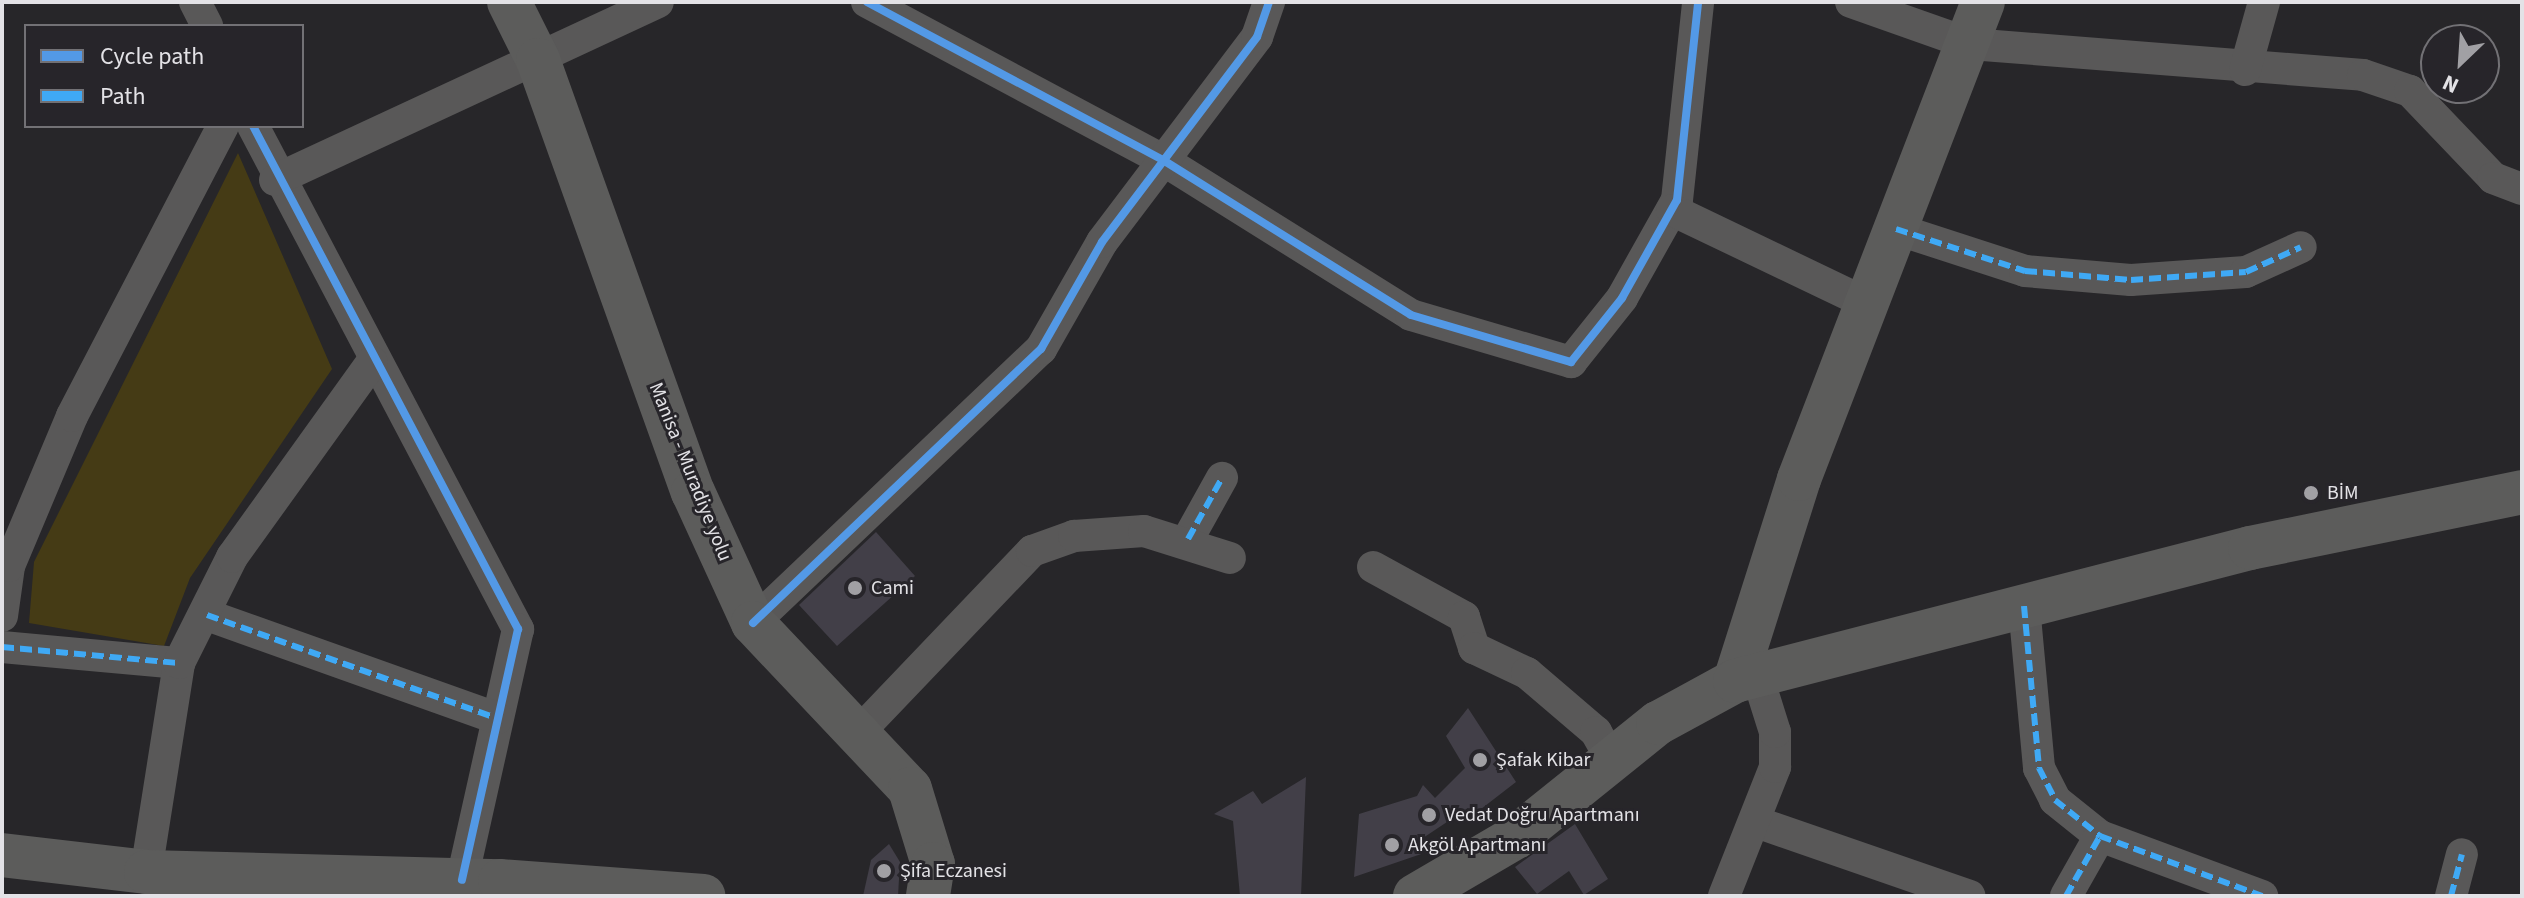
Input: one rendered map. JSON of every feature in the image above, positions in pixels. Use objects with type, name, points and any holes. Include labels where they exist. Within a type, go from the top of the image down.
[{"type":"main road","name":"Manisa - Muradiye yolu","points":[[509,2],[538,60],[693,492],[753,623],[860,731],[910,789],[933,864],[928,896]]},
{"type":"main road","points":[[1746,678],[1762,582],[1866,303],[1970,44],[1983,2]]},
{"type":"main road","points":[[1415,896],[1516,837],[1658,723],[1746,678],[2250,548],[2522,492]]},
{"type":"main road","points":[[2,855],[146,872],[325,886],[488,886],[703,896]]},
{"type":"street","points":[[195,2],[206,24]]},
{"type":"street","points":[[275,180],[658,2]]},
{"type":"street","points":[[867,2],[1163,160],[1411,315],[1571,362],[1622,298],[1672,210],[1698,2]]},
{"type":"street","points":[[753,623],[1041,349],[1102,242],[1257,37],[1269,2]]},
{"type":"street","points":[[1851,2],[1970,44],[2245,70],[2363,75],[2410,91],[2493,178],[2522,189]]},
{"type":"street","points":[[2245,70],[2264,2]]},
{"type":"street","points":[[2,616],[9,566],[72,416],[222,128]]},
{"type":"street","points":[[254,128],[275,180],[518,629],[497,718],[488,886]]},
{"type":"street","points":[[1672,210],[1866,303]]},
{"type":"street","points":[[1896,229],[2025,271],[2131,280],[2246,272],[2301,247]]},
{"type":"street","points":[[146,872],[179,663],[207,615],[232,557],[372,362]]},
{"type":"street","points":[[1188,539],[1222,478]]},
{"type":"street","points":[[860,731],[1032,551],[1107,532],[1188,539],[1230,558]]},
{"type":"street","points":[[1373,567],[1464,617],[1474,648],[1527,673],[1596,732],[1612,761]]},
{"type":"street","points":[[2024,606],[2039,768],[2055,800],[2100,836],[2262,896]]},
{"type":"street","points":[[207,615],[497,718]]},
{"type":"street","points":[[2,647],[179,663]]},
{"type":"street","points":[[1724,896],[1756,822],[1775,744],[1746,678]]},
{"type":"street","points":[[1756,822],[1970,896]]},
{"type":"street","points":[[2066,896],[2100,836]]},
{"type":"street","points":[[2451,896],[2462,854]]},
{"type":"shaded area","points":[[238,153],[332,369],[190,578],[164,646],[29,623],[34,562]]},
{"type":"building","name":"Cami","points":[[876,532],[915,576],[837,646],[799,605]]},
{"type":"building","points":[[1468,708],[1516,782],[1472,816],[1468,808],[1423,838],[1430,851],[1354,877],[1359,814],[1417,796],[1423,785],[1435,798],[1465,768],[1446,736]]},
{"type":"building","points":[[1306,777],[1301,896],[1240,896],[1233,821],[1214,814],[1253,791],[1262,804]]},
{"type":"building","points":[[1575,824],[1608,879],[1584,895],[1569,871],[1537,894],[1515,867]]},
{"type":"building","name":"Şifa Eczanesi","points":[[889,844],[900,862],[898,896],[863,896],[871,860]]},
{"type":"marked path","points":[[1896,229],[2025,271],[2131,280],[2246,272],[2301,247]]},
{"type":"marked path","points":[[1188,539],[1222,478]]},
{"type":"marked path","points":[[2024,606],[2039,768],[2055,800],[2100,836],[2262,896]]},
{"type":"marked path","points":[[207,615],[497,718]]},
{"type":"marked path","points":[[2,647],[179,663]]},
{"type":"marked path","points":[[2066,896],[2100,836]]},
{"type":"marked path","points":[[2451,896],[2462,854]]},
{"type":"cycle path","points":[[867,2],[1163,160],[1411,315],[1571,362],[1622,298],[1677,200],[1698,2]]},
{"type":"cycle path","points":[[753,623],[1041,349],[1102,242],[1257,37],[1269,2]]},
{"type":"cycle path","points":[[254,128],[518,629],[462,880]]},
{"type":"place","name":"BİM","points":[[2311,493]]},
{"type":"place","name":"Cami","points":[[855,588]]},
{"type":"place","name":"Şafak Kibar","points":[[1480,760]]},
{"type":"place","name":"Vedat Doğru Apartmanı","points":[[1429,815]]},
{"type":"place","name":"Akgöl Apartmanı","points":[[1392,845]]},
{"type":"place","name":"Şifa Eczanesi","points":[[884,871]]}]
